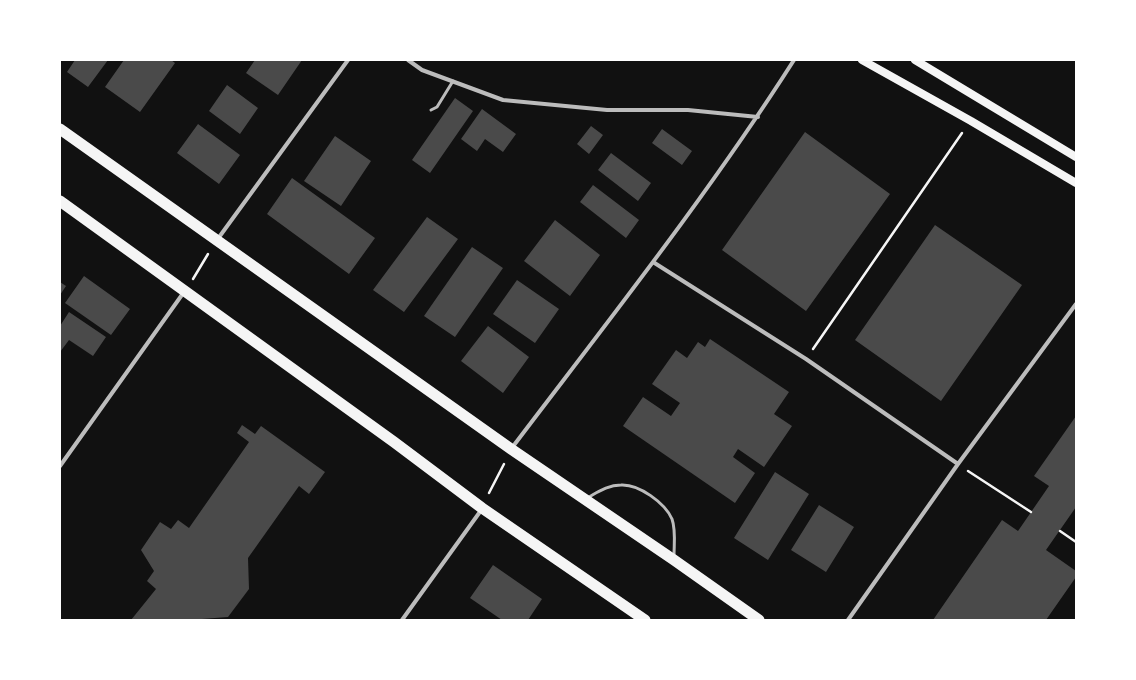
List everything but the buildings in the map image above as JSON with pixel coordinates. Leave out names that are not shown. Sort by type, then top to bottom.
[{"type":"highway","points":[[60,129],[511,449],[759,620]]},
{"type":"highway","points":[[60,201],[394,442],[482,508],[646,620]]},
{"type":"main road","points":[[862,60],[971,121],[1076,183]]},
{"type":"main road","points":[[915,60],[1076,157]]},
{"type":"street","points":[[217,240],[348,60]]},
{"type":"street","points":[[408,60],[422,70],[503,100],[607,110],[688,110],[758,117]]},
{"type":"street","points":[[511,449],[653,262],[758,117],[794,60]]},
{"type":"street","points":[[653,262],[806,359],[958,464]]},
{"type":"street","points":[[60,466],[185,291]]},
{"type":"street","points":[[848,620],[958,464],[1076,304]]},
{"type":"street","points":[[402,620],[482,508]]},
{"type":"lane","points":[[430,110],[437,107],[453,81]]},
{"type":"lane","points":[[585,499],[608,487],[621,484],[632,486],[655,498],[666,507],[672,520],[674,531],[674,560]]},
{"type":"path","points":[[806,359],[971,121]]},
{"type":"path","points":[[185,291],[217,240]]},
{"type":"path","points":[[482,508],[511,449]]},
{"type":"path","points":[[958,464],[1032,512]]},
{"type":"path","points":[[1060,531],[1076,542]]}]
